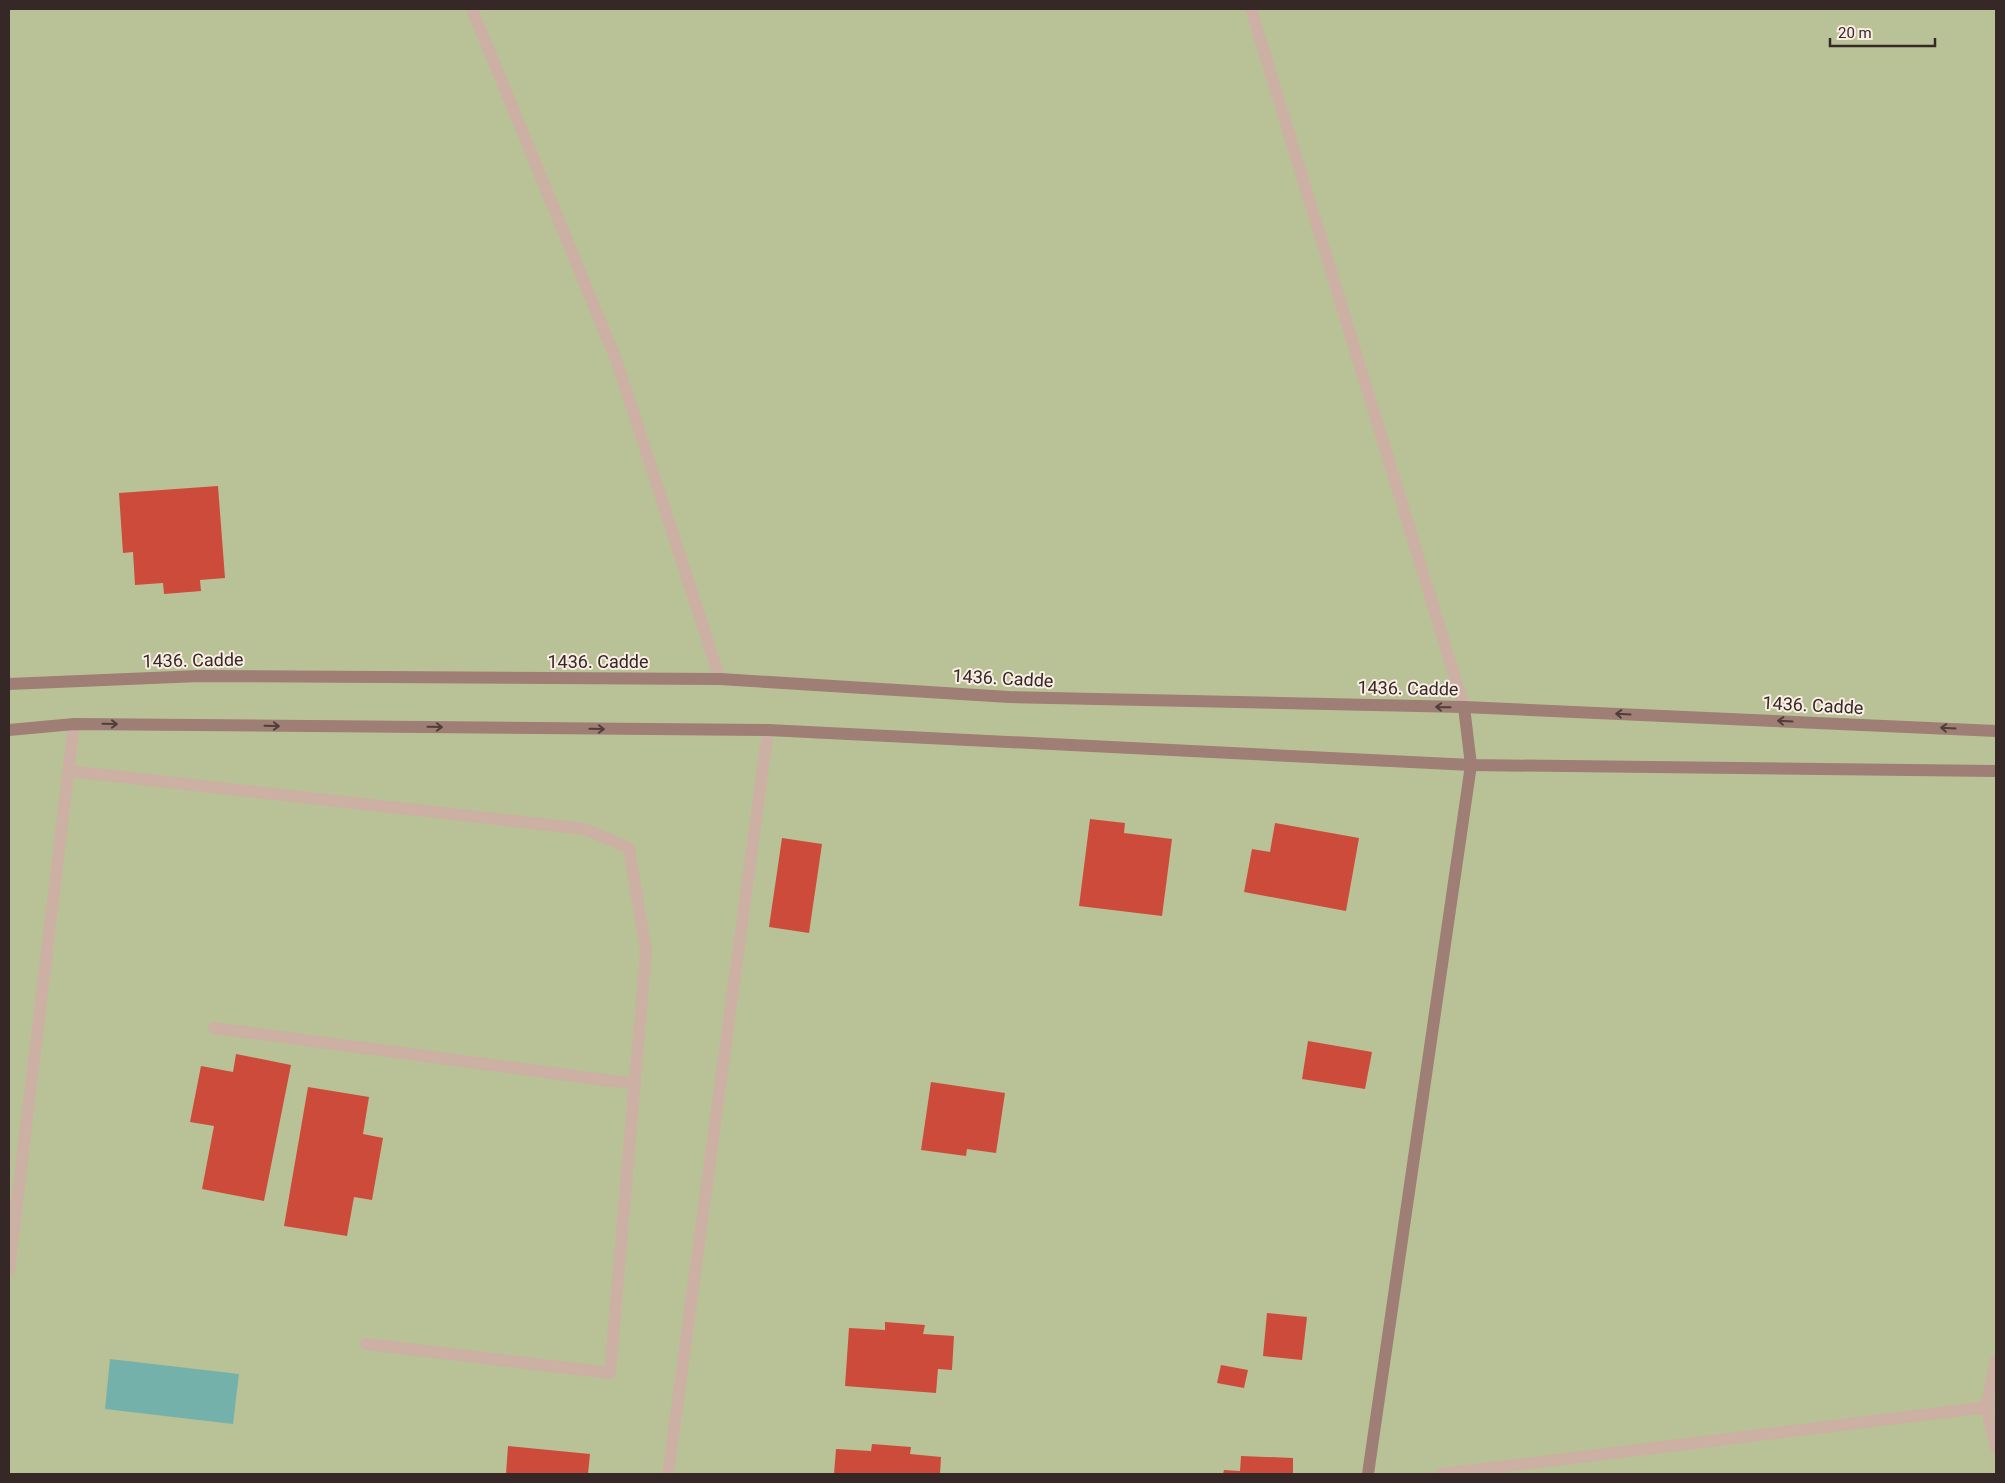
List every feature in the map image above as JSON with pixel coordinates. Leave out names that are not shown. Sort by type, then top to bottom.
[{"type":"street","points":[[472,9],[617,362],[720,679]]},
{"type":"street","points":[[1251,9],[1464,707],[1471,765],[1368,1474]]},
{"type":"street","name":"1436. Cadde","points":[[9,684],[199,676],[720,679],[1009,697],[1464,707],[1996,730]]},
{"type":"street","points":[[9,730],[74,724],[768,730],[1471,765],[1996,771]]},
{"type":"street","points":[[9,1270],[74,724]]},
{"type":"street","points":[[668,1474],[768,730]]},
{"type":"street","points":[[69,771],[586,829],[629,848],[646,952],[610,1373],[366,1344]]},
{"type":"street","points":[[214,1028],[635,1084]]},
{"type":"street","points":[[1996,1361],[1991,1406],[1996,1448]]},
{"type":"street","points":[[1442,1474],[1991,1406]]},
{"type":"green space","points":[[9,9],[1996,9],[1996,1474],[9,1474]]},
{"type":"water","points":[[110,1359],[239,1374],[233,1424],[105,1409]]},
{"type":"building","points":[[218,486],[225,578],[200,580],[201,591],[164,594],[163,583],[135,585],[133,552],[123,553],[119,493]]},
{"type":"building","points":[[1090,819],[1125,823],[1124,833],[1172,839],[1162,916],[1079,906]]},
{"type":"building","points":[[1275,823],[1359,838],[1346,911],[1244,892],[1252,849],[1270,852]]},
{"type":"building","points":[[782,838],[822,844],[809,933],[769,927]]},
{"type":"building","points":[[1308,1041],[1372,1052],[1365,1089],[1302,1079]]},
{"type":"building","points":[[236,1054],[291,1065],[264,1201],[202,1189],[214,1126],[190,1122],[201,1066],[233,1072]]},
{"type":"building","points":[[931,1082],[1005,1093],[996,1153],[967,1149],[966,1156],[921,1150]]},
{"type":"building","points":[[308,1087],[369,1097],[363,1134],[383,1138],[372,1200],[354,1197],[347,1236],[284,1226]]},
{"type":"building","points":[[1267,1313],[1307,1317],[1302,1360],[1263,1356]]},
{"type":"building","points":[[885,1322],[925,1325],[923,1334],[954,1336],[952,1370],[938,1369],[936,1393],[845,1386],[849,1328],[885,1330]]},
{"type":"building","points":[[1221,1365],[1248,1370],[1244,1388],[1217,1383]]},
{"type":"building","points":[[872,1444],[911,1447],[910,1454],[941,1457],[940,1474],[834,1474],[836,1449],[871,1451]]},
{"type":"building","points":[[508,1446],[590,1454],[588,1474],[506,1474]]},
{"type":"building","points":[[1241,1456],[1293,1458],[1293,1474],[1223,1474],[1224,1470],[1240,1471]]}]
